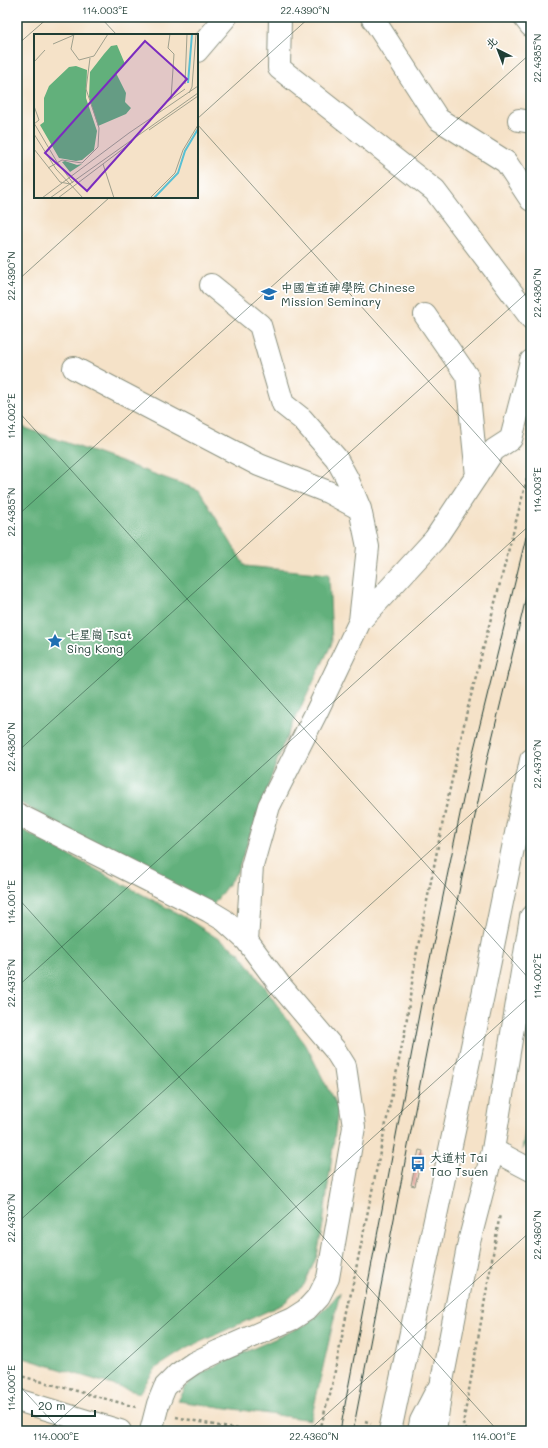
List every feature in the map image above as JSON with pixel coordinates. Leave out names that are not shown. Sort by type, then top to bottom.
[{"type":"main road","points":[[198,50],[226,17]]},
{"type":"main road","points":[[280,17],[279,68],[435,192],[531,318]]},
{"type":"main road","points":[[356,17],[376,23],[438,119],[506,162],[531,200]]},
{"type":"main road","points":[[524,17],[531,26]]},
{"type":"main road","points":[[212,285],[260,325],[283,404],[302,419],[336,458],[347,478],[360,509],[368,547],[360,621]]},
{"type":"main road","points":[[425,315],[467,376],[477,476]]},
{"type":"main road","points":[[247,941],[252,866],[269,806],[360,621],[435,539],[494,450],[511,439],[531,361]]},
{"type":"main road","points":[[74,368],[259,465],[328,492],[360,509]]},
{"type":"main road","points":[[390,1431],[483,995],[531,760]]},
{"type":"main road","points":[[17,814],[224,920],[247,941],[279,984],[335,1050],[345,1066],[354,1127],[333,1257],[328,1278],[319,1296],[306,1310],[292,1319],[194,1363],[178,1374],[165,1387],[158,1404],[151,1431]]},
{"type":"main road","points":[[435,1431],[442,1381],[469,1242],[493,1150],[531,917]]},
{"type":"main road","points":[[493,1150],[531,1169]]},
{"type":"main road","points":[[419,1431],[421,1421],[442,1381]]},
{"type":"main road","points":[[17,1400],[120,1431]]},
{"type":"path","points":[[320,1431],[330,1395],[404,1031],[416,956],[445,808],[467,711],[531,463]]},
{"type":"path","points":[[467,1431],[463,1424],[501,1213]]},
{"type":"path","points":[[324,1413],[329,1414]]},
{"type":"path","points":[[309,1431],[313,1425]]},
{"type":"green space","points":[[17,425],[199,490],[245,566],[329,574],[332,643],[283,745],[237,872],[210,909],[17,801]]},
{"type":"green space","points":[[17,827],[186,918],[240,953],[307,1047],[338,1109],[323,1224],[317,1256],[304,1285],[283,1304],[187,1348],[156,1368],[139,1393],[17,1356]]},
{"type":"green space","points":[[531,1099],[531,1137],[522,1150]]},
{"type":"green space","points":[[340,1292],[311,1420],[178,1401],[187,1385],[201,1374],[221,1363],[305,1325],[326,1308]]},
{"type":"building","points":[[419,1150],[423,1151],[415,1186],[411,1185]]},
{"type":"tram line","points":[[340,1431],[424,988],[471,761],[531,517]]},
{"type":"tram line","points":[[353,1431],[438,991],[486,764],[531,577]]},
{"type":"place","name":"中國宣道神學院 Chinese Mission Seminary","points":[[269,294]]},
{"type":"place","name":"七星崗 Tsat Sing Kong","points":[[55,641]]},
{"type":"place","name":"大道村 Tai Tao Tsuen","points":[[418,1164]]}]
